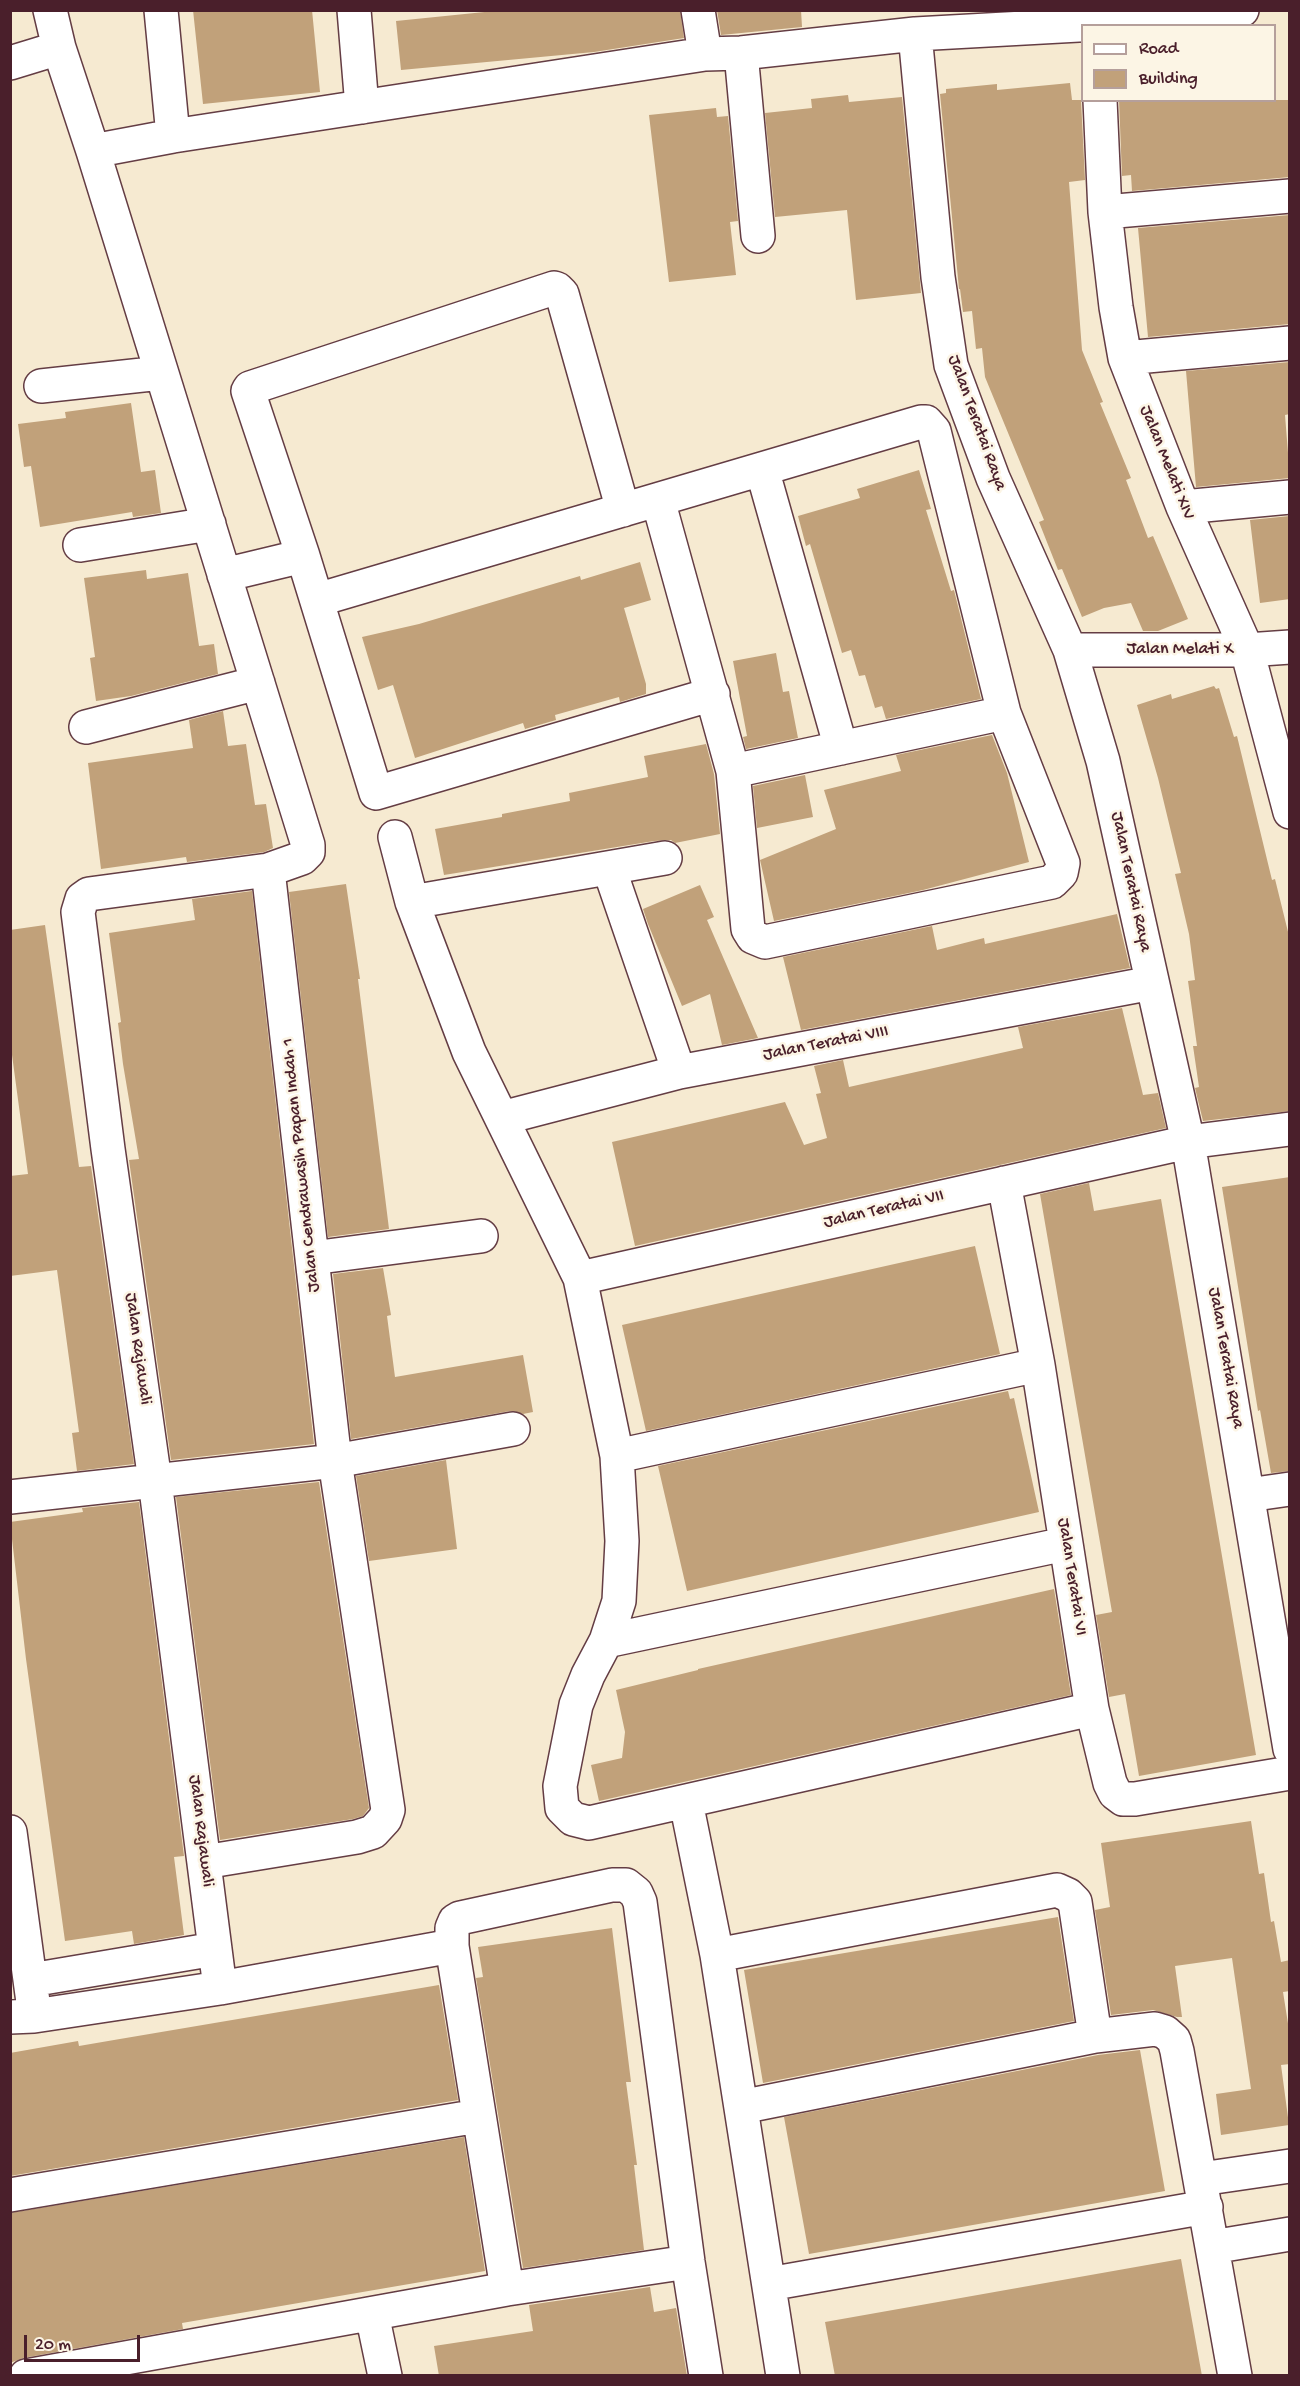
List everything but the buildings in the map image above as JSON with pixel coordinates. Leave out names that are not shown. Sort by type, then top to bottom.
[{"type":"street","points":[[50,10],[59,48],[308,845],[308,852],[302,858],[268,870]]},
{"type":"street","points":[[160,10],[173,135]]},
{"type":"street","points":[[354,10],[362,107]]},
{"type":"street","points":[[698,10],[705,54]]},
{"type":"street","points":[[1107,24],[1242,10]]},
{"type":"street","points":[[93,151],[173,135],[705,54],[915,34],[1030,19],[1086,24]]},
{"type":"street","name":"Jalan Teratai Raya","points":[[915,34],[938,277],[951,365],[993,478],[1070,650],[1103,761],[1188,1142],[1290,1749]]},
{"type":"street","points":[[10,63],[59,48]]},
{"type":"street","points":[[741,52],[758,236]]},
{"type":"street","name":"Jalan Melati XIV","points":[[1100,102],[1104,212],[1125,358],[1183,507],[1247,650],[1290,812]]},
{"type":"street","points":[[1104,212],[1290,196]]},
{"type":"street","points":[[623,510],[562,294],[554,288],[250,388],[248,395],[303,556],[376,793],[713,694]]},
{"type":"street","points":[[1125,358],[1290,343]]},
{"type":"street","points":[[41,386],[161,373]]},
{"type":"street","points":[[317,600],[921,422],[926,422],[932,426],[1004,713],[1063,863],[1061,873],[1052,882],[765,942],[753,937],[748,929],[733,771],[658,500]]},
{"type":"street","points":[[762,469],[841,748]]},
{"type":"street","points":[[1183,507],[1290,497]]},
{"type":"street","points":[[80,545],[209,524]]},
{"type":"street","points":[[224,575],[303,556]]},
{"type":"street","name":"Jalan Melati X","points":[[1070,650],[1247,650],[1290,646]]},
{"type":"street","points":[[86,727],[258,683]]},
{"type":"street","points":[[733,771],[1004,713]]},
{"type":"street","points":[[395,837],[412,902],[469,1052],[580,1278],[617,1456],[622,1541],[619,1601],[606,1641],[588,1675],[576,1705],[560,1786],[562,1808],[573,1819],[589,1824],[1092,1709]]},
{"type":"street","points":[[412,902],[665,858]]},
{"type":"street","points":[[609,868],[679,1072]]},
{"type":"street","name":"Jalan Cendrawasih Papan Indah 1","points":[[204,1862],[357,1837],[373,1832],[385,1820],[388,1810],[335,1461],[268,870]]},
{"type":"street","name":"Jalan Rajawali","points":[[220,1988],[155,1481],[108,1149],[78,912],[82,899],[89,894],[268,870]]},
{"type":"street","name":"Jalan Teratai VIII","points":[[502,1118],[679,1072],[1152,983]]},
{"type":"street","name":"Jalan Teratai VII","points":[[580,1278],[1188,1142],[1290,1129]]},
{"type":"street","name":"Jalan Teratai VI","points":[[1004,1183],[1038,1365],[1092,1709],[1110,1783],[1115,1793],[1123,1799],[1290,1773]]},
{"type":"street","points":[[312,1258],[481,1236]]},
{"type":"street","points":[[617,1456],[1038,1365]]},
{"type":"street","points":[[10,1497],[335,1461],[513,1429]]},
{"type":"street","points":[[1248,1495],[1290,1489]]},
{"type":"street","points":[[606,1641],[1065,1544]]},
{"type":"street","points":[[686,1802],[717,1955],[783,2376]]},
{"type":"street","points":[[10,1832],[31,1980],[22,2016],[220,1988],[452,1946]]},
{"type":"street","points":[[507,2289],[452,1946],[452,1928],[460,1918],[612,1885],[627,1885],[636,1893],[642,1914],[688,2262],[706,2376]]},
{"type":"street","points":[[717,1955],[1057,1890],[1068,1894],[1075,1902],[1095,2036]]},
{"type":"street","points":[[31,1980],[215,1949]]},
{"type":"street","points":[[741,2107],[1095,2036],[1155,2029],[1166,2032],[1174,2040],[1235,2376]]},
{"type":"street","points":[[10,2195],[478,2116]]},
{"type":"street","points":[[769,2284],[1203,2194],[1290,2166]]},
{"type":"street","points":[[1212,2247],[1290,2234]]},
{"type":"street","points":[[26,2376],[507,2289],[688,2262]]},
{"type":"street","points":[[372,2314],[385,2376]]}]
